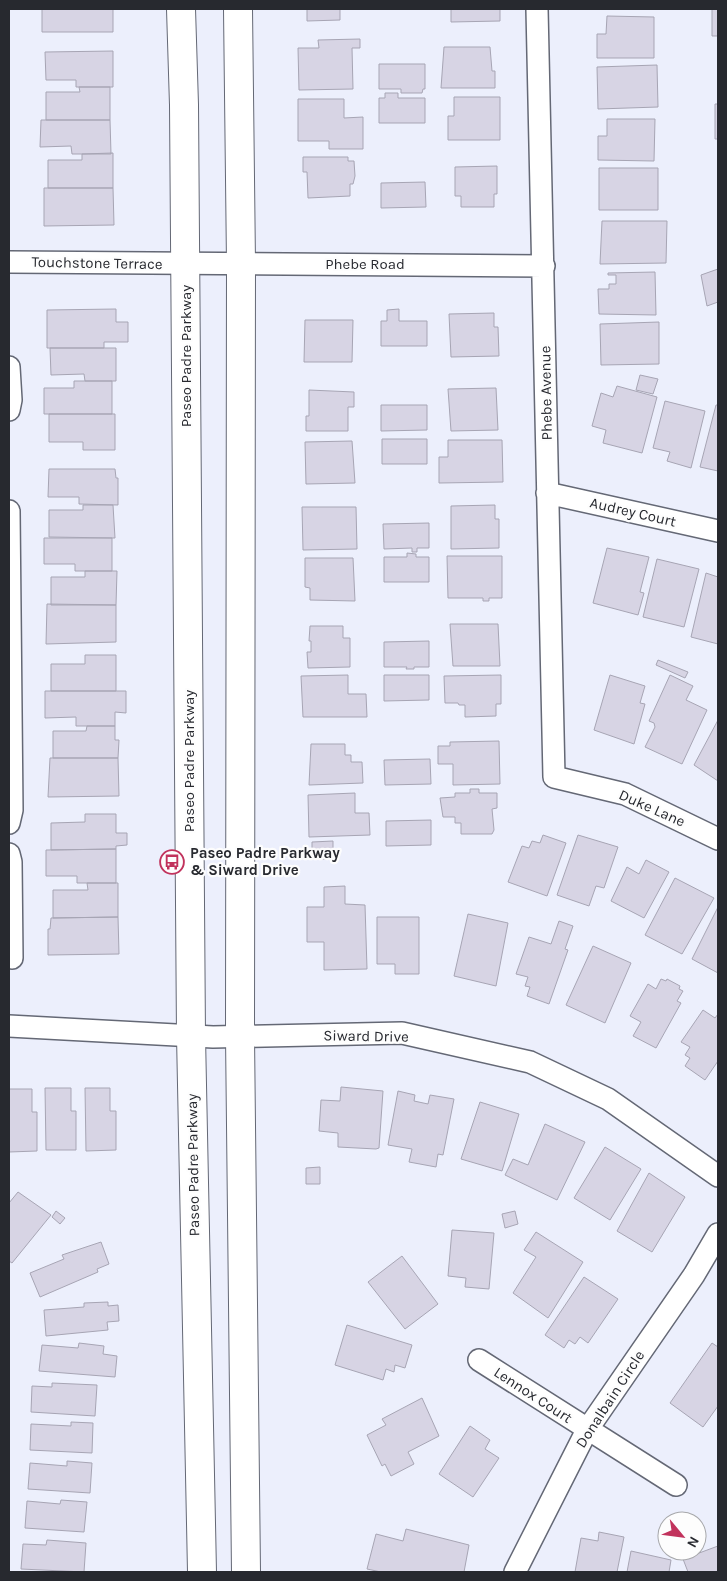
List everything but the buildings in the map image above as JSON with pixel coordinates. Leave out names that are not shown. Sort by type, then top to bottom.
[{"type":"main road","name":"Paseo Padre Parkway","points":[[181,9],[186,264],[191,1036],[202,1572]]},
{"type":"main road","points":[[238,9],[241,263],[240,1036],[246,1407],[246,1572]]},
{"type":"street","name":"Phebe Avenue","points":[[538,9],[554,777]]},
{"type":"street","name":"Touchstone Terrace","points":[[9,262],[186,264]]},
{"type":"street","name":"Phebe Road","points":[[186,264],[544,266]]},
{"type":"street","points":[[9,366],[11,400],[9,410]]},
{"type":"street","name":"Audrey Court","points":[[547,493],[718,531]]},
{"type":"street","points":[[9,511],[12,810],[9,823]]},
{"type":"street","name":"Duke Lane","points":[[554,777],[625,794],[718,839]]},
{"type":"street","points":[[9,854],[12,862],[12,958]]},
{"type":"street","name":"Siward Drive","points":[[9,1026],[191,1036],[402,1033],[530,1062],[608,1099],[718,1176]]},
{"type":"street","name":"Donalbain Circle","points":[[515,1572],[587,1430],[694,1274],[718,1234]]},
{"type":"street","name":"Lennox Court","points":[[479,1360],[676,1485]]},
{"type":"place","name":"Paseo Padre Parkway & Siward Drive","points":[[172,862]]}]
